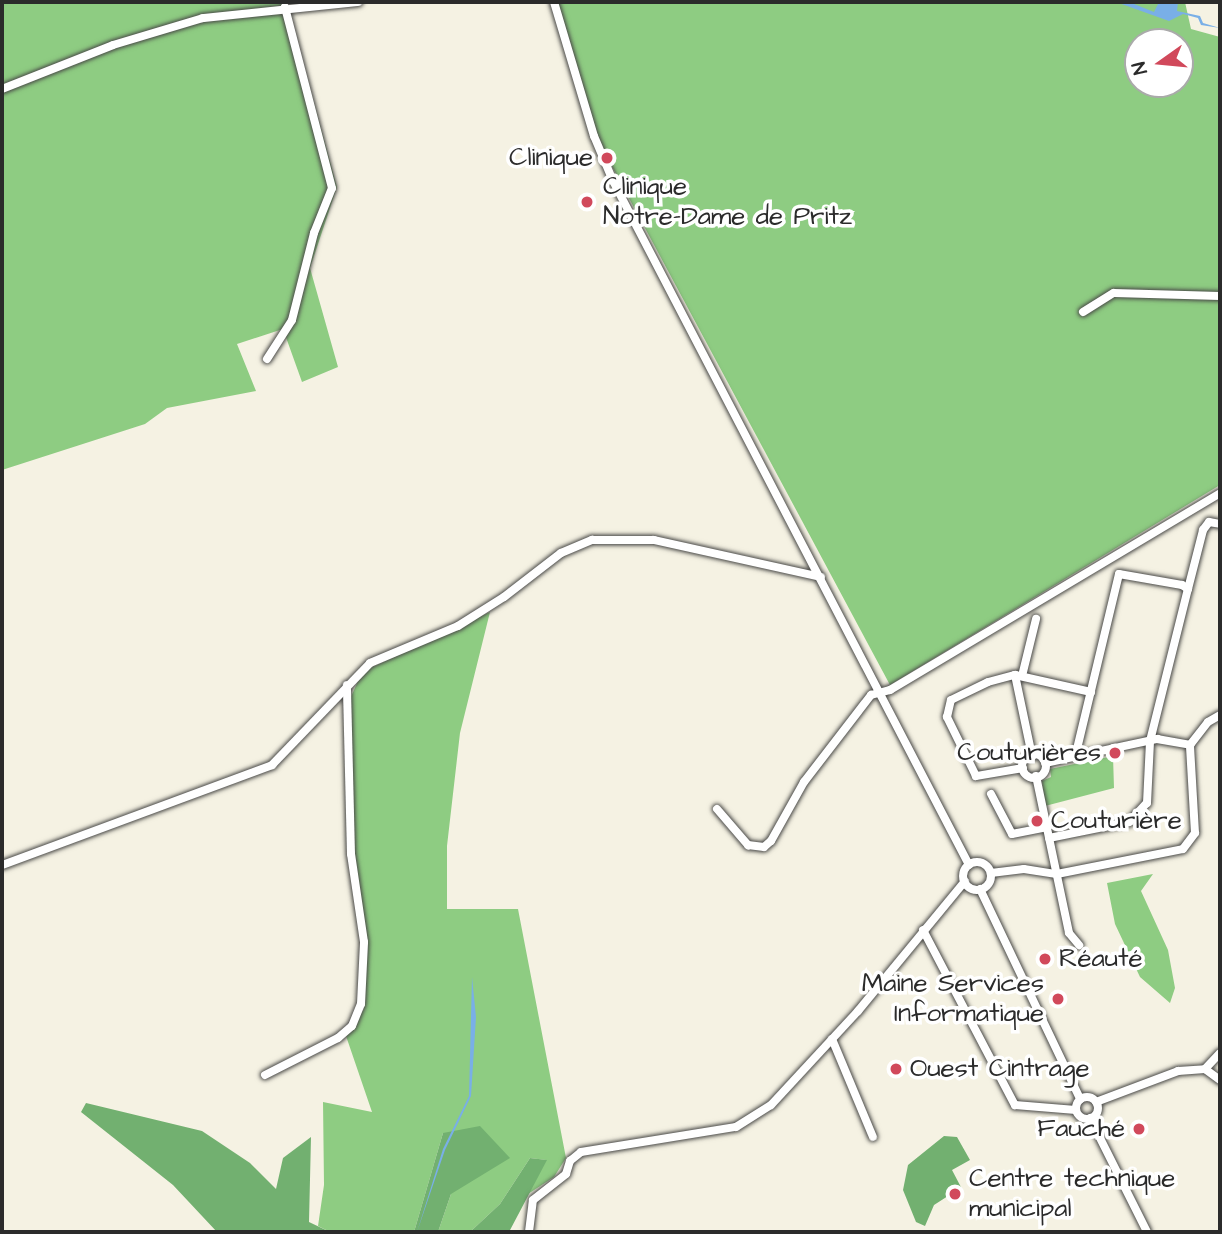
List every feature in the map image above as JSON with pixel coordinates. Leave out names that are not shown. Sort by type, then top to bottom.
[{"type":"street","points":[[2,89],[113,45],[203,18],[285,7],[358,2]]},
{"type":"street","points":[[529,1232],[533,1200],[566,1174],[570,1161],[580,1152],[736,1127],[771,1105],[832,1039],[965,881],[969,865],[612,181],[594,136],[554,2]]},
{"type":"street","points":[[267,359],[292,320],[314,233],[332,188],[285,7]]},
{"type":"street","points":[[1083,312],[1114,293],[1220,296]]},
{"type":"street","points":[[716,809],[748,845],[755,848],[771,841],[804,782],[871,695],[890,690],[1220,493]]},
{"type":"street","points":[[1049,838],[1129,822],[1139,814],[1150,795],[1150,741],[1203,530],[1209,522],[1220,524]]},
{"type":"street","points":[[2,865],[272,765],[370,663],[458,626],[504,597],[561,552],[592,540],[654,540],[720,552],[809,578],[821,577]]},
{"type":"street","points":[[1075,757],[1119,574],[1188,589]]},
{"type":"street","points":[[1032,756],[1019,676],[1035,619]]},
{"type":"street","points":[[1023,768],[976,776],[946,709],[951,700],[988,682],[1019,676],[1091,692]]},
{"type":"street","points":[[265,1075],[338,1038],[352,1026],[360,1004],[364,942],[351,854],[347,685]]},
{"type":"street","points":[[991,873],[1024,869],[1057,874],[1173,851],[1190,842],[1195,834],[1190,745],[1208,722],[1220,715]]},
{"type":"street","points":[[1045,763],[1150,741],[1190,745]]},
{"type":"street","points":[[1043,754],[1045,763],[1047,774],[1025,778],[1021,758],[1043,754]]},
{"type":"street","points":[[1036,776],[1069,933],[1079,945]]},
{"type":"street","points":[[991,794],[1012,834],[1047,827]]},
{"type":"street","points":[[969,865],[982,863],[991,873]]},
{"type":"street","points":[[980,889],[987,885],[991,873]]},
{"type":"street","points":[[965,881],[980,889],[1080,1099],[1076,1110]]},
{"type":"street","points":[[923,930],[1015,1105],[1076,1110],[1090,1118],[1147,1232]]},
{"type":"street","points":[[832,1039],[873,1138]]},
{"type":"street","points":[[1096,1102],[1171,1073],[1205,1069],[1220,1053]]},
{"type":"street","points":[[1205,1069],[1220,1080]]},
{"type":"street","points":[[1080,1099],[1089,1097],[1096,1102],[1097,1112],[1090,1118]]},
{"type":"green space","points":[[2,2],[296,2],[287,4],[337,187],[310,268],[338,367],[302,382],[283,329],[237,344],[256,391],[167,408],[145,424],[2,470]]},
{"type":"green space","points":[[556,2],[1185,2],[1191,28],[1124,28],[1124,98],[1194,98],[1194,30],[1220,37],[1220,485],[890,685],[601,146]]},
{"type":"green space","points":[[490,612],[460,733],[447,846],[447,909],[518,909],[566,1158],[554,1177],[528,1194],[546,1160],[530,1158],[500,1204],[470,1232],[438,1232],[451,1194],[443,1133],[414,1232],[330,1232],[318,1226],[324,1185],[323,1102],[372,1112],[346,1036],[364,1009],[366,944],[352,837],[350,699],[362,672]]},
{"type":"green space","points":[[1113,756],[1114,788],[1045,806],[1042,781],[1051,777],[1050,769]]},
{"type":"green space","points":[[1153,874],[1141,891],[1168,950],[1175,988],[1170,1003],[1140,977],[1115,924],[1107,883]]},
{"type":"green space","points":[[86,1103],[202,1131],[250,1163],[276,1189],[283,1158],[311,1137],[309,1222],[330,1232],[217,1232],[173,1185],[81,1112]]},
{"type":"green space","points":[[480,1126],[510,1158],[451,1194],[438,1232],[414,1232],[443,1133]]},
{"type":"green space","points":[[944,1136],[957,1137],[970,1160],[952,1170],[963,1191],[961,1200],[948,1196],[934,1205],[925,1226],[916,1222],[903,1190],[908,1165]]},
{"type":"green space","points":[[530,1158],[547,1160],[509,1232],[470,1232],[500,1204]]},
{"type":"water","points":[[1116,2],[1129,2],[1154,12],[1159,2],[1178,2],[1177,11],[1200,16],[1203,23],[1220,28],[1201,25],[1198,18],[1183,14],[1169,21]]},
{"type":"water","points":[[472,977],[476,1017],[471,1096],[445,1150],[417,1232],[443,1149],[469,1096]]},
{"type":"place","name":"Clinique","points":[[607,158]]},
{"type":"place","name":"Clinique Notre-Dame de Pritz","points":[[587,202]]},
{"type":"place","name":"Couturières","points":[[1115,753]]},
{"type":"place","name":"Couturière","points":[[1037,821]]},
{"type":"place","name":"Réauté","points":[[1045,959]]},
{"type":"place","name":"Maine Services Informatique","points":[[1058,999]]},
{"type":"place","name":"Ouest Cintrage","points":[[896,1069]]},
{"type":"place","name":"Fauché","points":[[1139,1129]]},
{"type":"place","name":"Centre technique municipal","points":[[955,1194]]}]
